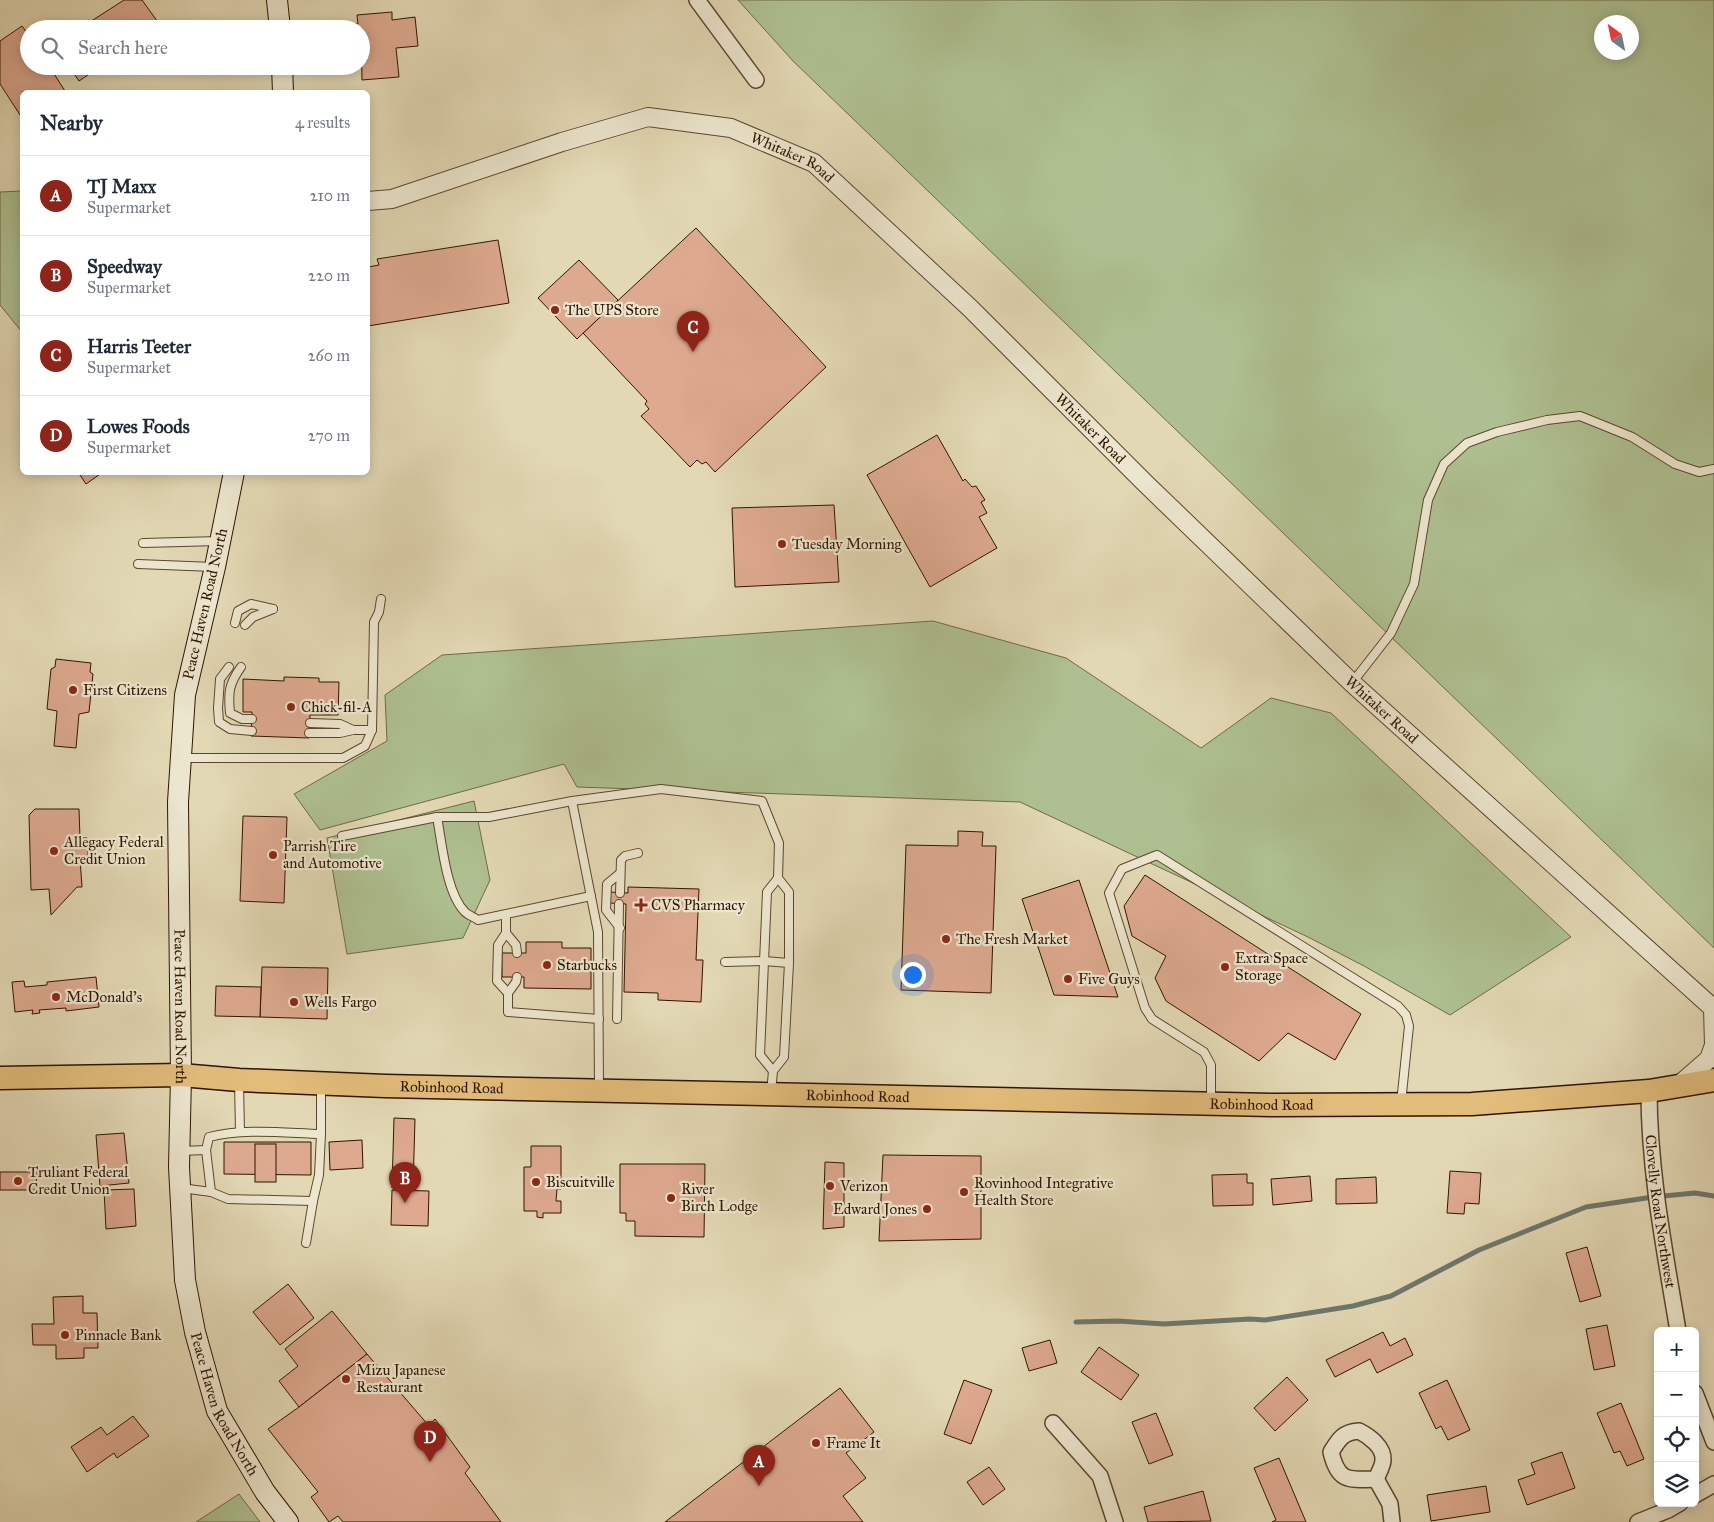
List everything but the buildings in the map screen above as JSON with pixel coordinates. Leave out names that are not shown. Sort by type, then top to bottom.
[{"type":"main road","points":[[277,0],[279,20]]},
{"type":"main road","points":[[282,75],[283,90]]},
{"type":"main road","name":"Peace Haven Road North","points":[[233,475],[185,695],[178,802],[181,1075],[180,1188],[185,1280],[195,1332],[217,1411],[265,1492],[288,1522]]},
{"type":"main road","name":"Robinhood Road","points":[[0,1078],[181,1075],[239,1080],[385,1086],[1211,1104],[1401,1105],[1472,1104],[1649,1091],[1714,1080]]},
{"type":"street","points":[[697,0],[756,80]]},
{"type":"street","name":"Whitaker Road","points":[[370,201],[392,199],[562,142],[648,117],[731,128],[814,163],[970,308],[1145,483],[1352,682],[1714,1009],[1714,1045],[1709,1060],[1678,1086]]},
{"type":"street","name":"Clovelly Road Northwest","points":[[1649,1091],[1649,1130],[1677,1327]]},
{"type":"street","points":[[1699,1403],[1714,1442]]},
{"type":"street","points":[[1053,1423],[1100,1476],[1116,1522]]},
{"type":"street","points":[[1376,1479],[1390,1504],[1392,1522]]},
{"type":"street","points":[[1699,1493],[1714,1484]]},
{"type":"street","points":[[1638,1522],[1673,1507]]},
{"type":"lane","points":[[1352,682],[1391,633],[1414,584],[1428,500],[1444,464],[1467,443],[1497,432],[1547,420],[1580,416],[1632,437],[1676,464],[1699,472],[1714,469]]},
{"type":"lane","points":[[143,543],[220,541]]},
{"type":"lane","points":[[138,564],[214,568]]},
{"type":"lane","points":[[181,758],[343,758],[365,746],[372,730],[374,622],[379,612],[381,599]]},
{"type":"lane","points":[[235,623],[238,611],[250,604],[273,609],[253,617],[245,624]]},
{"type":"lane","points":[[229,666],[220,679],[219,722],[230,729],[252,731]]},
{"type":"lane","points":[[241,667],[231,682],[228,696],[230,713],[242,719],[252,719]]},
{"type":"lane","points":[[310,722],[340,724],[353,730]]},
{"type":"lane","points":[[309,732],[340,733],[353,730],[372,730]]},
{"type":"lane","points":[[342,836],[437,817],[489,817],[572,801],[661,790],[762,801],[779,843],[778,878],[767,892],[760,1055],[773,1071]]},
{"type":"lane","points":[[572,801],[598,932],[598,1091]]},
{"type":"lane","points":[[437,817],[447,876],[465,912],[478,920],[591,896]]},
{"type":"lane","points":[[620,893],[619,867],[622,858],[638,853]]},
{"type":"lane","points":[[1211,1104],[1211,1065],[1204,1052],[1152,1019],[1145,1008],[1110,894],[1122,869],[1157,855],[1398,1006],[1406,1015],[1409,1026],[1401,1105]]},
{"type":"lane","points":[[619,874],[607,884],[606,910],[620,928]]},
{"type":"lane","points":[[771,1094],[773,1071],[784,1057],[789,963],[789,892],[778,878]]},
{"type":"lane","points":[[617,1019],[619,904]]},
{"type":"lane","points":[[506,915],[506,933],[498,945],[497,980],[508,992]]},
{"type":"lane","points":[[506,933],[516,945],[517,953]]},
{"type":"lane","points":[[725,962],[764,961],[789,963]]},
{"type":"lane","points":[[517,977],[516,982],[508,992],[508,1012],[598,1018]]},
{"type":"lane","points":[[239,1080],[240,1132]]},
{"type":"lane","points":[[306,1243],[313,1201],[320,1175],[322,1134],[321,1082]]},
{"type":"lane","points":[[211,1192],[206,1150],[209,1137],[240,1132],[322,1134]]},
{"type":"lane","points":[[179,1151],[206,1150]]},
{"type":"lane","points":[[180,1188],[211,1192],[228,1199],[313,1201]]},
{"type":"green space","points":[[738,0],[1714,0],[1714,948],[793,61]]},
{"type":"green space","points":[[20,191],[20,330],[0,305],[0,192]]},
{"type":"green space","points":[[933,621],[1066,658],[1201,748],[1271,698],[1331,713],[1571,937],[1450,1015],[1364,966],[1308,937],[1020,802],[577,787],[564,764],[320,830],[294,794],[387,741],[385,695],[442,655]]},
{"type":"green space","points":[[474,801],[490,880],[463,938],[347,954],[327,838]]},
{"type":"green space","points":[[239,1494],[260,1522],[196,1522]]},
{"type":"waterway","points":[[1076,1322],[1118,1321],[1164,1324],[1250,1319],[1265,1320],[1353,1306],[1391,1296],[1479,1250],[1586,1207],[1695,1193],[1714,1196]]},
{"type":"place","name":"The UPS Store","points":[[555,310]]},
{"type":"place","name":"Harris Teeter","points":[[693,352]]},
{"type":"place","name":"Tuesday Morning","points":[[782,544]]},
{"type":"place","name":"First Citizens","points":[[73,690]]},
{"type":"place","name":"Chick-fil-A","points":[[291,707]]},
{"type":"place","name":"Allegacy Federal Credit Union","points":[[54,851]]},
{"type":"place","name":"Parrish Tire and Automotive","points":[[273,855]]},
{"type":"place","name":"CVS Pharmacy","points":[[641,905]]},
{"type":"place","name":"The Fresh Market","points":[[946,939]]},
{"type":"place","name":"Starbucks","points":[[547,965]]},
{"type":"place","name":"Extra Space Storage","points":[[1225,967]]},
{"type":"place","name":"Five Guys","points":[[1068,979]]},
{"type":"place","name":"McDonald's","points":[[56,997]]},
{"type":"place","name":"Wells Fargo","points":[[294,1002]]},
{"type":"place","name":"Truliant Federal Credit Union","points":[[18,1181]]},
{"type":"place","name":"Biscuitville","points":[[536,1182]]},
{"type":"place","name":"Verizon","points":[[830,1186]]},
{"type":"place","name":"Rovinhood Integrative Health Store","points":[[964,1192]]},
{"type":"place","name":"River Birch Lodge","points":[[671,1198]]},
{"type":"place","name":"Speedway","points":[[405,1203]]},
{"type":"place","name":"Edward Jones","points":[[927,1209]]},
{"type":"place","name":"Pinnacle Bank","points":[[65,1335]]},
{"type":"place","name":"Mizu Japanese Restaurant","points":[[346,1379]]},
{"type":"place","name":"Frame It","points":[[816,1443]]},
{"type":"place","name":"Lowes Foods","points":[[430,1462]]},
{"type":"place","name":"TJ Maxx","points":[[759,1486]]}]
